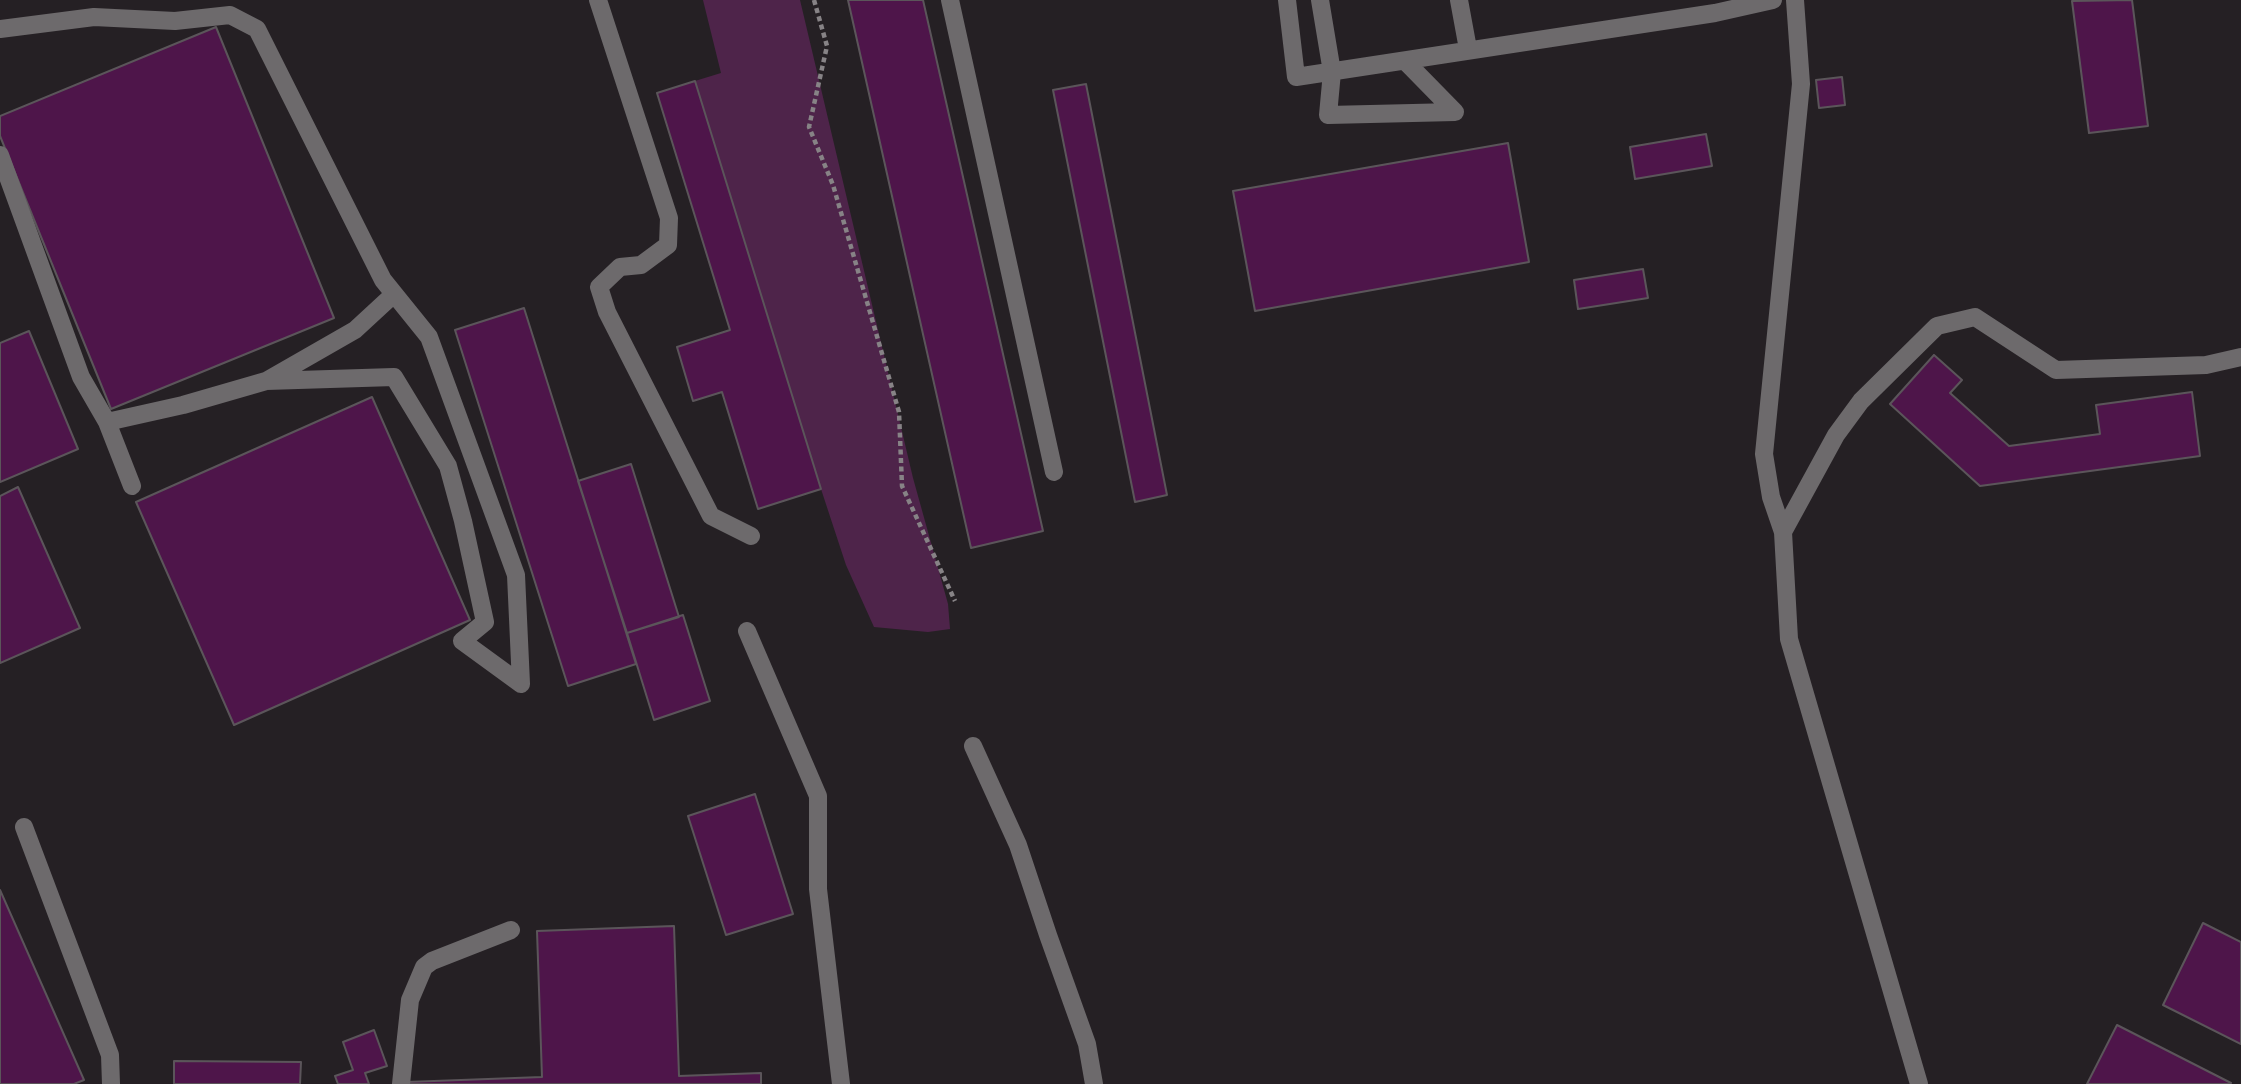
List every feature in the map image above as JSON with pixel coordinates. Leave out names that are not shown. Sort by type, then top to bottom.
[{"type":"lane","points":[[598,0],[669,218],[668,245],[641,265],[620,267],[599,287],[607,312],[711,516],[751,536]]},
{"type":"lane","points":[[950,0],[1054,472]]},
{"type":"lane","points":[[1287,0],[1296,77],[1715,13],[1773,0]]},
{"type":"lane","points":[[1320,0],[1332,72],[1328,115],[1455,112],[1405,61]]},
{"type":"lane","points":[[1460,0],[1468,49]]},
{"type":"lane","points":[[1795,0],[1801,84],[1764,454],[1771,497],[1783,532],[1789,639],[1919,1084]]},
{"type":"lane","points":[[0,29],[94,17],[175,21],[230,15],[257,29],[383,280],[429,337],[516,575],[521,684],[463,640],[485,622],[463,521],[448,466],[394,377],[266,381]]},
{"type":"lane","points":[[0,155],[80,377],[107,422],[132,486]]},
{"type":"lane","points":[[107,422],[183,405],[266,381],[355,330],[394,294]]},
{"type":"lane","points":[[1783,532],[1848,418],[1861,401],[1937,326],[1975,317],[2056,370],[2206,365],[2241,357]]},
{"type":"lane","points":[[747,631],[818,796],[818,889],[841,1084]]},
{"type":"lane","points":[[973,746],[1018,845],[1087,1044],[1094,1084]]},
{"type":"lane","points":[[24,827],[110,1055],[111,1084]]},
{"type":"lane","points":[[401,1084],[410,1000],[424,967],[432,961],[511,930]]},
{"type":"path","points":[[814,0],[827,46],[809,127],[833,185],[899,412],[902,486],[955,601]]},
{"type":"shaded area","points":[[703,0],[800,0],[913,478],[948,604],[950,629],[928,632],[874,627],[846,565],[695,81],[721,73]]},
{"type":"building","points":[[848,0],[923,0],[1043,531],[971,548]]},
{"type":"building","points":[[2132,0],[2148,126],[2089,133],[2072,1]]},
{"type":"building","points":[[216,27],[334,318],[111,409],[0,136],[0,116]]},
{"type":"building","points":[[1842,77],[1845,105],[1819,108],[1816,80]]},
{"type":"building","points":[[695,81],[821,489],[758,509],[722,392],[693,401],[677,347],[730,330],[657,93]]},
{"type":"building","points":[[1086,84],[1167,495],[1135,502],[1053,90]]},
{"type":"building","points":[[1706,134],[1712,166],[1635,179],[1630,147]]},
{"type":"building","points":[[1508,143],[1529,262],[1255,311],[1233,191]]},
{"type":"building","points":[[1643,269],[1648,298],[1578,309],[1574,280]]},
{"type":"building","points":[[524,308],[636,664],[568,686],[455,330]]},
{"type":"building","points":[[29,331],[78,449],[0,482],[0,343]]},
{"type":"building","points":[[1934,355],[1962,380],[1950,393],[2009,446],[2100,434],[2096,405],[2192,392],[2200,456],[1980,486],[1890,404]]},
{"type":"building","points":[[372,397],[470,620],[234,725],[136,502]]},
{"type":"building","points":[[631,464],[679,617],[627,633],[578,481]]},
{"type":"building","points":[[18,487],[80,628],[0,663],[0,496]]},
{"type":"building","points":[[683,615],[710,701],[654,720],[627,633]]},
{"type":"building","points":[[755,794],[793,914],[726,935],[688,816]]},
{"type":"building","points":[[0,890],[84,1080],[74,1084],[0,1084]]},
{"type":"building","points":[[2203,923],[2241,942],[2241,1044],[2163,1005]]},
{"type":"building","points":[[674,926],[679,1076],[761,1073],[761,1084],[407,1084],[542,1077],[537,931]]},
{"type":"building","points":[[2117,1025],[2231,1083],[2087,1084]]},
{"type":"building","points":[[374,1030],[387,1066],[365,1073],[369,1084],[338,1084],[335,1076],[353,1070],[343,1042]]},
{"type":"building","points":[[174,1061],[301,1062],[300,1084],[174,1084]]}]
